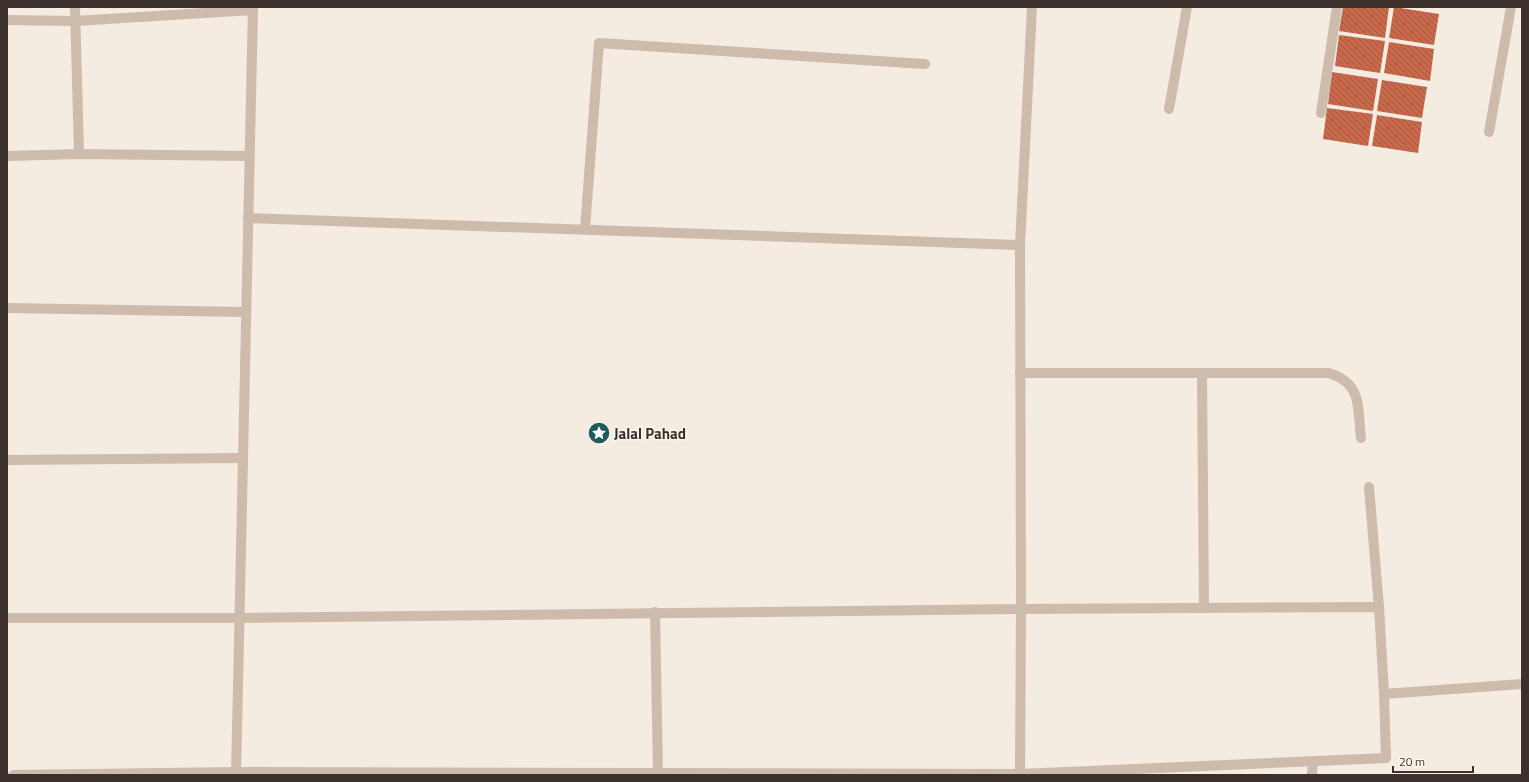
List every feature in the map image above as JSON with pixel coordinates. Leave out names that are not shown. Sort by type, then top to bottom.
[{"type":"street","points":[[75,7],[79,154]]},
{"type":"street","points":[[1020,774],[1020,245],[1032,7]]},
{"type":"street","points":[[1169,109],[1187,7]]},
{"type":"street","points":[[1321,113],[1336,7]]},
{"type":"street","points":[[1488,132],[1511,7]]},
{"type":"street","points":[[7,20],[75,21],[253,9],[236,774]]},
{"type":"street","points":[[585,229],[599,43],[925,64]]},
{"type":"street","points":[[7,156],[79,154],[250,156]]},
{"type":"street","points":[[248,218],[1020,245]]},
{"type":"street","points":[[7,308],[246,312]]},
{"type":"street","points":[[1020,373],[1329,373],[1343,377],[1354,389],[1360,438]]},
{"type":"street","points":[[1202,373],[1204,608]]},
{"type":"street","points":[[7,460],[243,458]]},
{"type":"street","points":[[13,775],[658,773],[1020,774],[1187,771],[1313,761],[1386,758],[1379,607],[1369,487]]},
{"type":"street","points":[[7,618],[240,618],[655,612],[1379,607]]},
{"type":"street","points":[[655,612],[658,773]]},
{"type":"street","points":[[1384,694],[1522,684]]},
{"type":"street","points":[[1312,775],[1313,761]]},
{"type":"building","points":[[1343,7],[1389,7],[1385,38],[1339,31]]},
{"type":"building","points":[[1394,7],[1439,14],[1434,45],[1389,38]]},
{"type":"building","points":[[1339,35],[1385,41],[1380,73],[1335,66]]},
{"type":"building","points":[[1389,42],[1434,49],[1430,81],[1384,73]]},
{"type":"building","points":[[1332,72],[1378,79],[1373,111],[1328,104]]},
{"type":"building","points":[[1382,80],[1427,87],[1422,118],[1377,111]]},
{"type":"building","points":[[1327,108],[1373,114],[1368,146],[1323,139]]},
{"type":"building","points":[[1377,115],[1422,122],[1418,153],[1372,146]]},
{"type":"place","name":"Jalal Pahad","points":[[599,433]]}]
